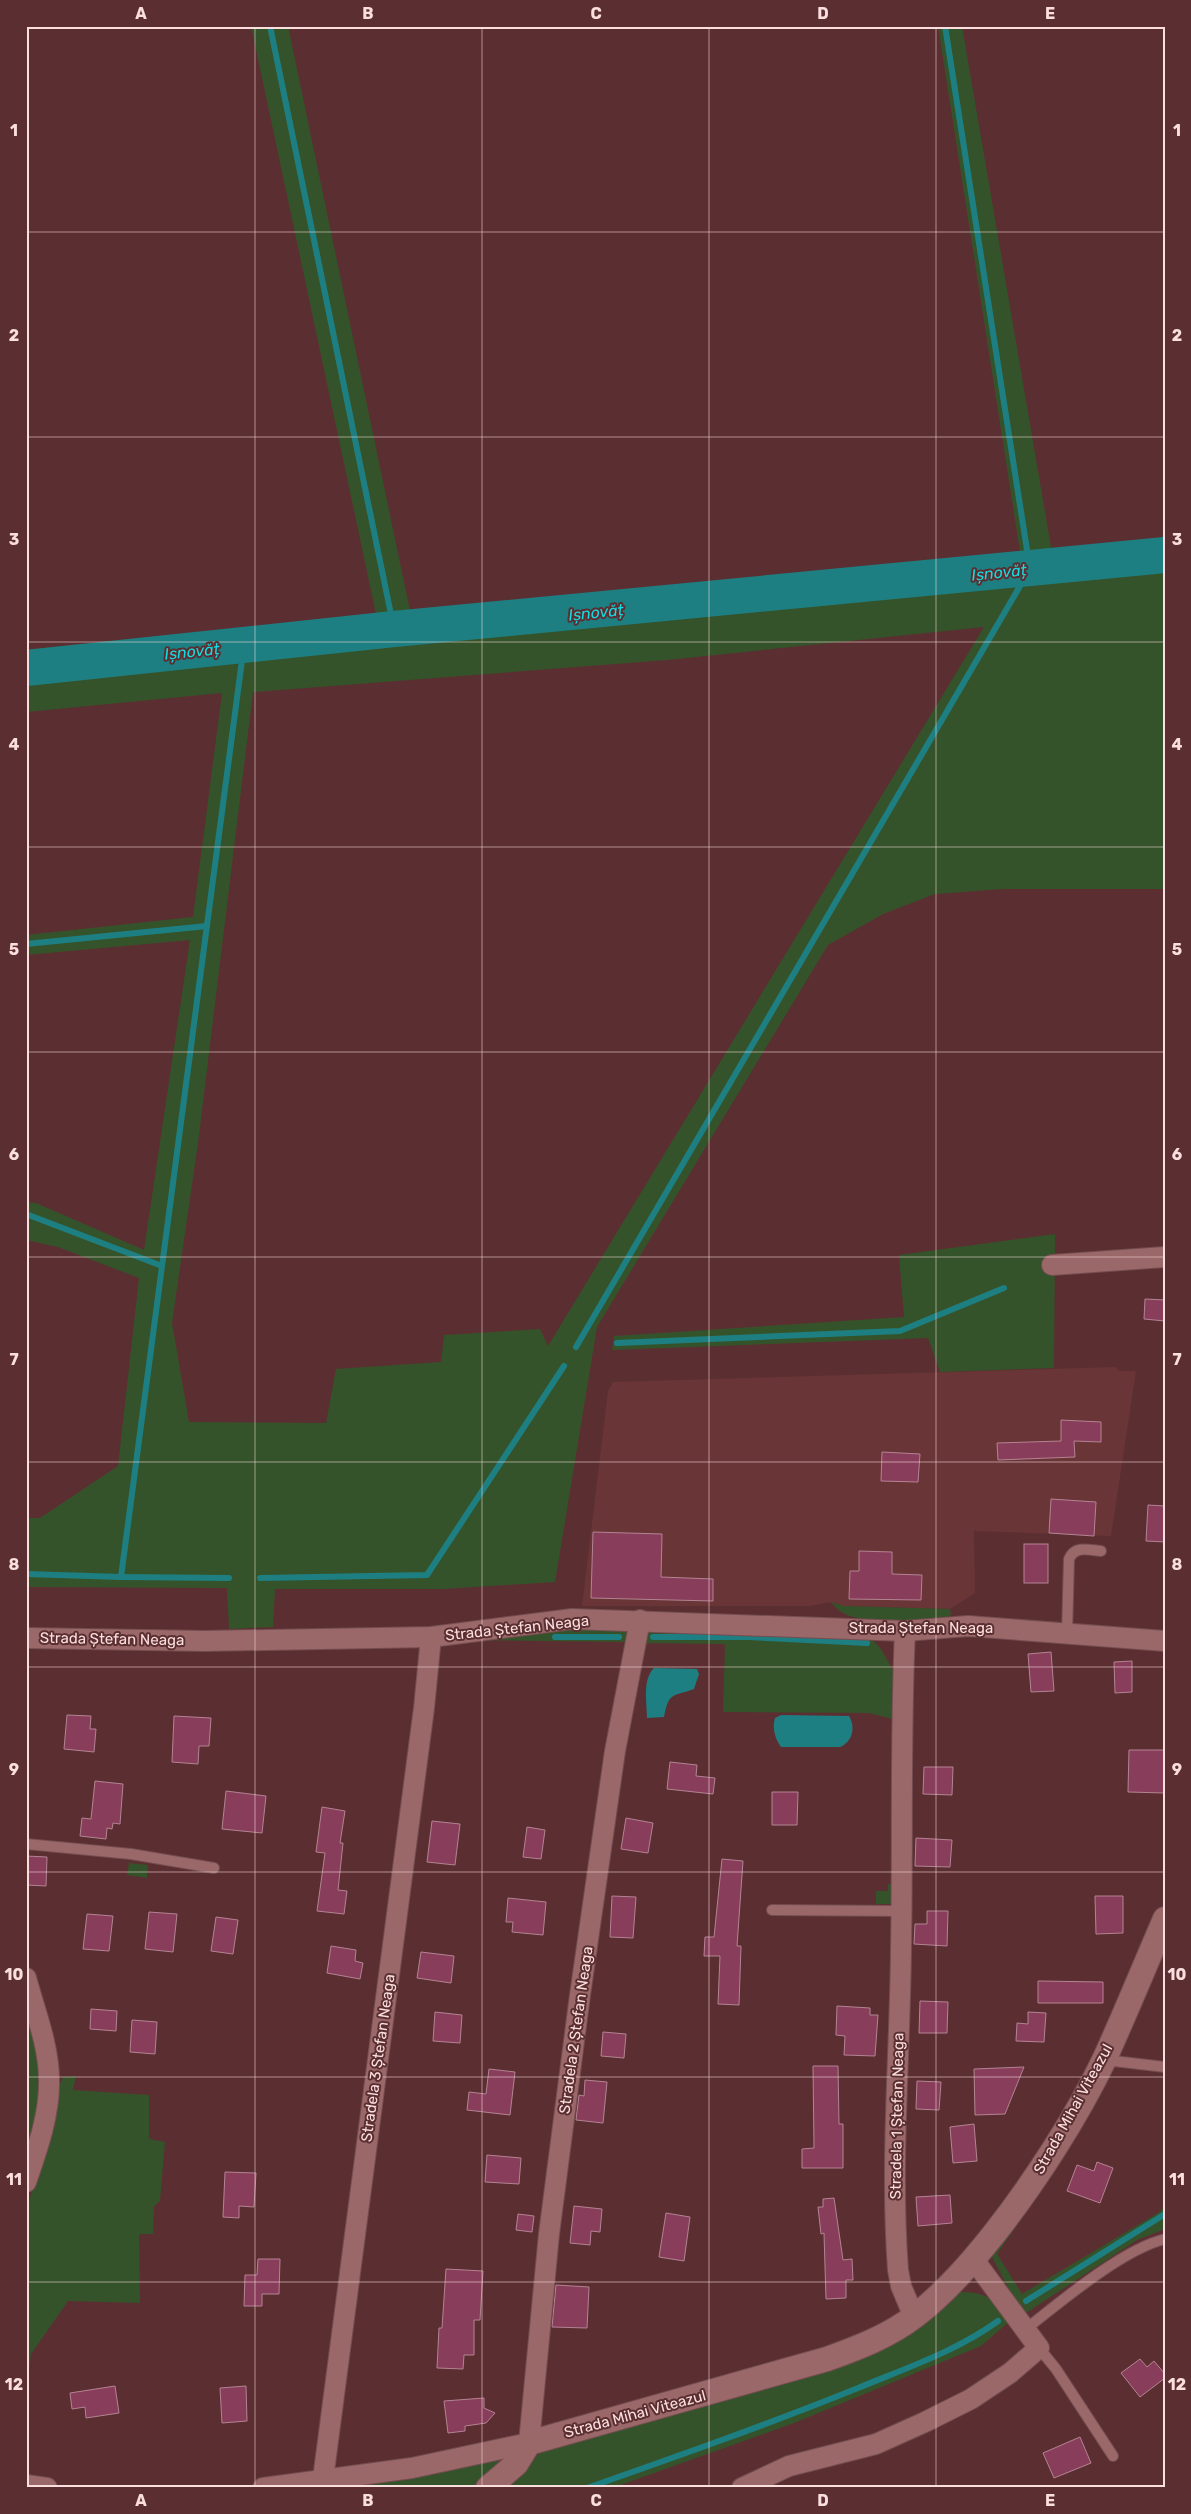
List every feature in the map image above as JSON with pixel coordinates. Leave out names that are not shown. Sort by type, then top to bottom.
[{"type":"street","points":[[1052,1265],[1165,1257]]},
{"type":"street","name":"Strada Ștefan Neaga","points":[[26,1638],[205,1640],[431,1637],[572,1619],[905,1631],[968,1626],[1165,1640]]},
{"type":"street","name":"Stradela 2 Ștefan Neaga","points":[[529,2443],[548,2234],[580,1995],[615,1751],[640,1620]]},
{"type":"street","name":"Stradela 1 Ștefan Neaga","points":[[905,1631],[901,1723],[901,1911],[895,2161],[897,2252],[901,2286],[914,2317]]},
{"type":"street","name":"Stradela 3 Ștefan Neaga","points":[[323,2479],[424,1708],[431,1637]]},
{"type":"street","name":"Strada Mihai Viteazul","points":[[263,2488],[412,2468],[529,2443],[827,2359],[871,2343],[914,2317],[950,2286],[974,2260],[1030,2187],[1104,2060],[1165,1919]]},
{"type":"street","points":[[26,1978],[48,2062],[49,2082],[46,2116],[26,2182]]},
{"type":"street","points":[[742,2488],[789,2466],[876,2444],[925,2422],[971,2399],[1010,2373],[1039,2348],[974,2260]]},
{"type":"street","points":[[488,2488],[516,2464],[529,2443]]},
{"type":"street","points":[[26,2485],[47,2488]]},
{"type":"lane","points":[[1067,1633],[1069,1559],[1072,1552],[1077,1549],[1101,1551]]},
{"type":"lane","points":[[26,1844],[131,1854],[214,1868]]},
{"type":"lane","points":[[772,1910],[901,1911]]},
{"type":"lane","points":[[1104,2060],[1165,2067]]},
{"type":"lane","points":[[1026,2329],[1067,2296],[1128,2256],[1165,2239]]},
{"type":"lane","points":[[1039,2348],[1056,2369],[1113,2456]]},
{"type":"shaded area","points":[[1116,1367],[1119,1371],[1136,1371],[1111,1536],[974,1531],[975,1593],[950,1609],[845,1606],[830,1602],[810,1606],[582,1606],[608,1391],[613,1382]]},
{"type":"green space","points":[[251,26],[288,26],[410,611],[1021,558],[938,26],[962,26],[1052,553],[1165,540],[1165,889],[1002,889],[935,894],[883,914],[828,945],[597,1327],[555,1582],[443,1589],[275,1589],[273,1627],[229,1629],[227,1588],[26,1587],[26,1518],[40,1518],[118,1466],[139,1278],[58,1247],[26,1240],[26,1202],[36,1203],[144,1250],[190,940],[26,955],[26,935],[193,917],[222,693],[26,712],[26,650],[376,614]],"holes":[[[984,627],[548,1346],[540,1329],[444,1335],[441,1362],[336,1369],[326,1423],[189,1422],[172,1323],[198,1143],[253,692],[667,660]]]},
{"type":"green space","points":[[1055,1234],[1054,1368],[940,1372],[928,1338],[612,1350],[614,1336],[904,1317],[899,1255]]},
{"type":"green space","points":[[830,1602],[845,1606],[950,1609],[951,1615],[929,1620],[882,1621],[845,1614]]},
{"type":"green space","points":[[566,1627],[628,1631],[626,1642],[468,1640]]},
{"type":"green space","points":[[648,1630],[871,1638],[881,1649],[893,1670],[893,1719],[869,1713],[723,1712],[725,1644],[648,1643],[641,1650]]},
{"type":"green space","points":[[129,1863],[148,1865],[147,1878],[127,1875]]},
{"type":"green space","points":[[888,1884],[894,1884],[894,1904],[876,1904],[876,1891],[888,1891]]},
{"type":"green space","points":[[26,2004],[37,2044],[41,2101],[26,2156]]},
{"type":"green space","points":[[76,2076],[73,2090],[149,2095],[149,2139],[165,2142],[160,2201],[154,2206],[153,2234],[139,2234],[140,2303],[68,2301],[31,2354],[26,2395],[26,2213],[58,2089],[63,2077]]},
{"type":"green space","points":[[1056,2158],[1063,2159],[997,2254],[1022,2294],[1165,2207],[1165,2229],[1137,2240],[1026,2313],[1014,2299],[990,2253]]},
{"type":"green space","points":[[956,2292],[974,2293],[994,2301],[1010,2321],[981,2346],[794,2423],[612,2488],[508,2488],[543,2449],[764,2389]]},
{"type":"green space","points":[[498,2460],[500,2466],[471,2488],[335,2488]]},
{"type":"water","points":[[654,1668],[697,1669],[699,1674],[694,1689],[673,1696],[670,1699],[664,1717],[647,1718],[647,1685],[650,1673]]},
{"type":"water","points":[[781,1715],[849,1716],[852,1734],[847,1742],[840,1747],[781,1747],[776,1737],[774,1726],[775,1718]]},
{"type":"building","points":[[1145,1299],[1165,1300],[1165,1321],[1144,1319]]},
{"type":"building","points":[[1061,1420],[1101,1422],[1101,1442],[1074,1441],[1075,1457],[998,1460],[997,1443],[1061,1441]]},
{"type":"building","points":[[882,1452],[920,1454],[918,1482],[881,1481]]},
{"type":"building","points":[[1051,1499],[1096,1502],[1094,1536],[1049,1533]]},
{"type":"building","points":[[1148,1505],[1165,1506],[1165,1542],[1146,1541]]},
{"type":"building","points":[[593,1532],[662,1534],[661,1577],[713,1579],[713,1601],[591,1598]]},
{"type":"building","points":[[1024,1544],[1048,1544],[1048,1583],[1024,1583]]},
{"type":"building","points":[[859,1551],[892,1552],[892,1574],[922,1575],[921,1600],[849,1599],[850,1571],[859,1571]]},
{"type":"building","points":[[1051,1652],[1054,1691],[1031,1692],[1028,1654]]},
{"type":"building","points":[[1132,1661],[1132,1692],[1115,1693],[1114,1662]]},
{"type":"building","points":[[67,1715],[91,1716],[90,1729],[96,1729],[94,1752],[64,1749]]},
{"type":"building","points":[[174,1716],[211,1718],[209,1746],[199,1746],[198,1764],[172,1762]]},
{"type":"building","points":[[1129,1750],[1165,1750],[1165,1793],[1128,1792]]},
{"type":"building","points":[[670,1762],[697,1765],[696,1776],[715,1778],[713,1794],[667,1789]]},
{"type":"building","points":[[924,1767],[953,1767],[952,1795],[923,1794]]},
{"type":"building","points":[[95,1781],[123,1784],[120,1824],[113,1823],[112,1829],[107,1828],[106,1839],[80,1836],[82,1818],[91,1819]]},
{"type":"building","points":[[226,1791],[266,1796],[262,1833],[222,1829]]},
{"type":"building","points":[[772,1792],[798,1792],[797,1825],[772,1825]]},
{"type":"building","points":[[322,1807],[345,1811],[340,1843],[343,1843],[338,1890],[347,1891],[344,1914],[317,1911],[325,1853],[316,1852]]},
{"type":"building","points":[[626,1818],[653,1823],[648,1853],[621,1849]]},
{"type":"building","points":[[432,1821],[460,1824],[455,1865],[427,1862]]},
{"type":"building","points":[[527,1827],[545,1830],[541,1859],[523,1857]]},
{"type":"building","points":[[916,1838],[952,1840],[950,1867],[915,1866]]},
{"type":"building","points":[[26,1856],[47,1857],[46,1886],[26,1885]]},
{"type":"building","points":[[722,1859],[743,1861],[737,1946],[741,1946],[739,2005],[718,2004],[720,1956],[704,1956],[705,1937],[714,1937]]},
{"type":"building","points":[[612,1896],[636,1897],[633,1938],[610,1937]]},
{"type":"building","points":[[1095,1896],[1123,1896],[1123,1933],[1096,1934]]},
{"type":"building","points":[[508,1898],[546,1902],[543,1935],[512,1932],[513,1922],[506,1922]]},
{"type":"building","points":[[927,1911],[948,1911],[947,1946],[914,1944],[915,1924],[927,1924]]},
{"type":"building","points":[[149,1912],[177,1914],[173,1952],[145,1949]]},
{"type":"building","points":[[87,1914],[113,1916],[109,1951],[83,1949]]},
{"type":"building","points":[[216,1917],[238,1920],[233,1954],[211,1951]]},
{"type":"building","points":[[331,1946],[356,1950],[355,1961],[363,1963],[360,1979],[327,1973]]},
{"type":"building","points":[[421,1952],[454,1956],[451,1983],[417,1978]]},
{"type":"building","points":[[1038,1981],[1103,1982],[1103,2003],[1038,2003]]},
{"type":"building","points":[[920,2001],[948,2002],[947,2033],[919,2033]]},
{"type":"building","points":[[837,2006],[870,2008],[870,2015],[878,2015],[875,2056],[844,2055],[845,2036],[836,2035]]},
{"type":"building","points":[[91,2009],[117,2011],[116,2031],[90,2029]]},
{"type":"building","points":[[435,2012],[462,2015],[460,2043],[433,2041]]},
{"type":"building","points":[[1028,2012],[1046,2013],[1044,2042],[1016,2041],[1017,2023],[1028,2024]]},
{"type":"building","points":[[132,2020],[157,2022],[155,2054],[130,2052]]},
{"type":"building","points":[[603,2032],[626,2034],[624,2058],[601,2056]]},
{"type":"building","points":[[813,2066],[838,2066],[839,2124],[843,2124],[843,2168],[802,2168],[802,2149],[814,2148]]},
{"type":"building","points":[[1024,2067],[1005,2114],[975,2115],[974,2069]]},
{"type":"building","points":[[489,2069],[515,2072],[510,2115],[467,2110],[469,2092],[486,2094]]},
{"type":"building","points":[[585,2080],[607,2082],[603,2123],[576,2120],[579,2095],[584,2096]]},
{"type":"building","points":[[917,2081],[941,2082],[939,2110],[916,2109]]},
{"type":"building","points":[[974,2124],[977,2161],[953,2163],[950,2127]]},
{"type":"building","points":[[487,2155],[521,2158],[519,2184],[485,2182]]},
{"type":"building","points":[[1097,2162],[1113,2168],[1100,2203],[1067,2191],[1077,2165],[1094,2171]]},
{"type":"building","points":[[225,2172],[256,2173],[254,2207],[239,2206],[239,2218],[223,2217]]},
{"type":"building","points":[[950,2195],[952,2223],[918,2226],[916,2197]]},
{"type":"building","points":[[834,2198],[843,2260],[852,2259],[853,2280],[846,2280],[846,2298],[826,2299],[824,2233],[821,2234],[818,2207],[823,2207],[823,2199]]},
{"type":"building","points":[[574,2206],[602,2209],[600,2232],[591,2231],[590,2245],[570,2243]]},
{"type":"building","points":[[666,2213],[690,2217],[684,2261],[659,2257]]},
{"type":"building","points":[[518,2214],[534,2216],[532,2232],[516,2230]]},
{"type":"building","points":[[258,2259],[280,2259],[279,2294],[262,2294],[262,2306],[244,2306],[245,2275],[257,2275]]},
{"type":"building","points":[[446,2269],[483,2271],[480,2320],[474,2320],[474,2355],[464,2355],[463,2369],[437,2368],[439,2328],[442,2328]]},
{"type":"building","points":[[556,2285],[589,2287],[587,2328],[552,2327]]},
{"type":"building","points":[[1140,2359],[1147,2367],[1154,2361],[1165,2374],[1165,2378],[1140,2397],[1121,2373]]},
{"type":"building","points":[[115,2386],[119,2413],[86,2418],[85,2407],[72,2409],[70,2393]]},
{"type":"building","points":[[246,2386],[247,2421],[222,2423],[220,2388]]},
{"type":"building","points":[[484,2398],[484,2408],[495,2413],[486,2423],[465,2426],[465,2431],[448,2433],[444,2401]]},
{"type":"building","points":[[1080,2437],[1091,2463],[1054,2478],[1043,2453]]},
{"type":"waterway","points":[[270,26],[394,629]]},
{"type":"waterway","points":[[576,1347],[1030,569],[945,26]]},
{"type":"waterway","name":"Ișnovăț","points":[[26,668],[394,629],[1165,555]]},
{"type":"waterway","points":[[26,1574],[121,1577],[244,645]]},
{"type":"waterway","points":[[26,944],[207,926]]},
{"type":"waterway","points":[[26,1214],[162,1266]]},
{"type":"waterway","points":[[617,1343],[900,1331],[1004,1288]]},
{"type":"waterway","points":[[260,1578],[427,1575],[564,1366]]},
{"type":"waterway","points":[[121,1577],[229,1578]]},
{"type":"waterway","points":[[555,1637],[619,1637]]},
{"type":"waterway","points":[[653,1637],[749,1637],[867,1643]]},
{"type":"waterway","points":[[1026,2301],[1165,2214]]},
{"type":"waterway","points":[[587,2488],[757,2427],[913,2366],[966,2341],[998,2321]]}]
